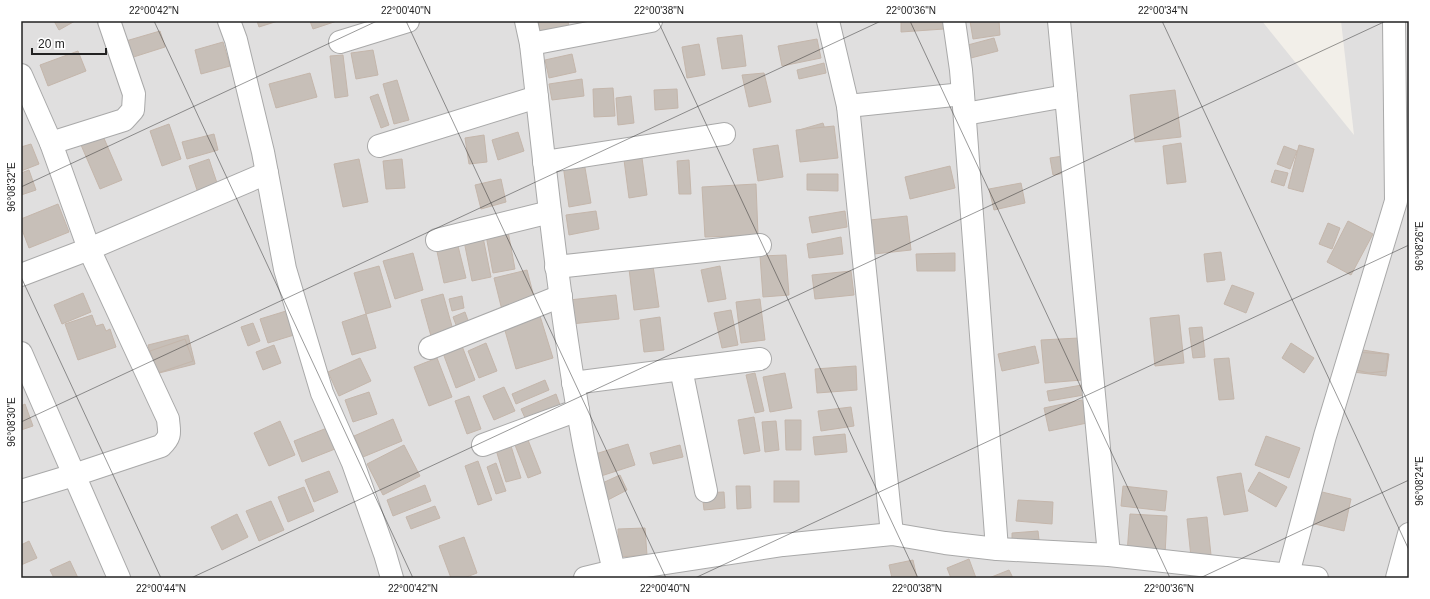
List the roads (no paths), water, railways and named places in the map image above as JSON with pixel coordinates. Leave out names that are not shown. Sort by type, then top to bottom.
[{"type":"street","points":[[51,143],[124,120],[133,110],[134,94],[109,21]]},
{"type":"street","points":[[229,21],[236,40],[267,173],[285,268],[322,393],[353,463],[392,578]]},
{"type":"street","points":[[340,42],[408,21]]},
{"type":"street","points":[[526,21],[531,44],[556,267],[573,382],[583,441],[614,571]]},
{"type":"street","points":[[531,44],[651,21]]},
{"type":"street","points":[[828,21],[848,106],[892,534]]},
{"type":"street","points":[[954,21],[964,104],[997,549]]},
{"type":"street","points":[[1060,21],[1109,555]]},
{"type":"street","points":[[1288,574],[1325,436],[1396,201],[1394,21]]},
{"type":"street","points":[[21,75],[51,143],[89,249],[168,419],[170,433],[168,439],[161,446],[21,491]]},
{"type":"street","points":[[848,106],[964,104],[1066,96]]},
{"type":"street","points":[[379,146],[537,97]]},
{"type":"street","points":[[544,162],[724,134]]},
{"type":"street","points":[[21,275],[89,249],[267,173]]},
{"type":"street","points":[[437,240],[550,212]]},
{"type":"street","points":[[556,267],[760,245]]},
{"type":"street","points":[[430,348],[560,296]]},
{"type":"street","points":[[21,353],[119,578]]},
{"type":"street","points":[[573,382],[760,358]]},
{"type":"street","points":[[681,369],[706,491]]},
{"type":"street","points":[[483,445],[578,410]]},
{"type":"street","points":[[585,578],[614,571],[783,545],[892,534],[997,549],[1109,555],[1317,578]]},
{"type":"street","points":[[1397,578],[1409,534]]}]
